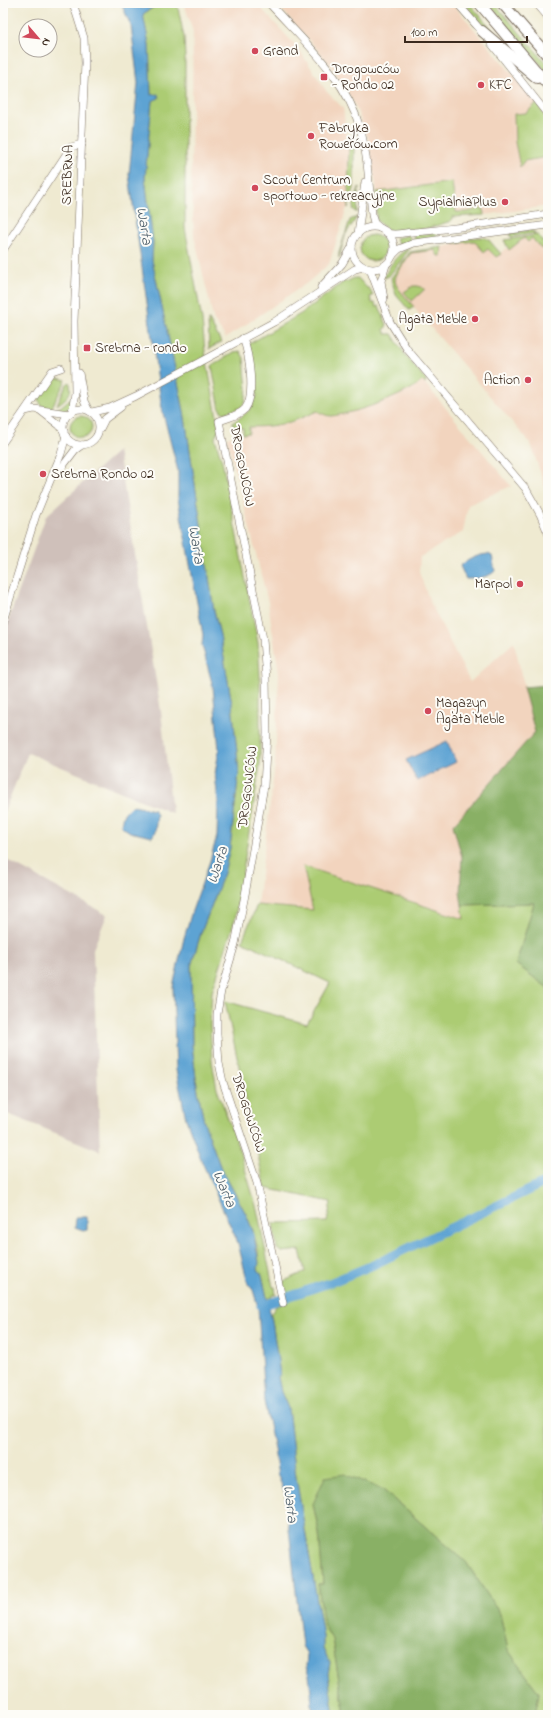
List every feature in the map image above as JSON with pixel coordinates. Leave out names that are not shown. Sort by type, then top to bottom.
[{"type":"main road","points":[[479,3],[548,86]]},
{"type":"main road","points":[[502,3],[548,56]]},
{"type":"main road","points":[[482,31],[548,86]]},
{"type":"street","name":"SREBRNA","points":[[70,413],[76,393],[74,321],[85,50],[84,38],[73,3]]},
{"type":"street","points":[[269,3],[321,60],[343,89],[360,126],[374,223],[392,239],[393,255]]},
{"type":"street","points":[[457,3],[482,31],[548,115]]},
{"type":"street","points":[[536,3],[548,17]]},
{"type":"street","points":[[3,250],[71,147],[82,144]]},
{"type":"street","points":[[316,294],[340,266],[358,234],[362,215],[367,168]]},
{"type":"street","points":[[358,234],[365,229],[373,228],[401,235],[411,232],[439,230],[548,214]]},
{"type":"street","points":[[385,311],[381,281],[386,265],[399,249],[414,243],[548,225]]},
{"type":"street","points":[[352,247],[353,254],[357,261],[371,272],[385,311],[398,336],[425,372],[526,489],[540,514],[548,533]]},
{"type":"street","points":[[25,411],[39,410],[70,413],[83,409],[90,411],[110,408],[136,396],[274,322],[354,269],[365,267],[374,269],[386,265]]},
{"type":"street","name":"DROGOWCÓW","points":[[243,338],[249,361],[249,400],[246,408],[239,414],[220,421],[263,639],[266,679],[266,764],[245,895],[235,944],[220,991],[217,1014],[217,1034],[219,1063],[223,1082],[257,1183],[282,1300]]},
{"type":"street","name":"SREBRNA","points":[[75,349],[84,401],[90,411]]},
{"type":"street","points":[[3,442],[52,371],[61,368]]},
{"type":"street","points":[[48,487],[68,457],[82,445],[94,440],[105,419],[136,396]]},
{"type":"street","points":[[39,410],[59,425],[75,444],[82,445]]},
{"type":"street","points":[[90,411],[96,417],[100,429]]},
{"type":"street","points":[[3,621],[36,515],[61,454],[65,433],[63,425],[70,413]]},
{"type":"shaded area","points":[[184,3],[256,3],[298,48],[327,92],[343,108],[349,155],[347,208],[329,264],[307,283],[226,338],[214,321],[194,236],[191,175],[193,32]]},
{"type":"shaded area","points":[[276,3],[452,3],[537,103],[526,113],[514,114],[515,142],[520,166],[524,162],[548,157],[548,206],[484,215],[483,208],[467,212],[456,212],[452,182],[377,192],[368,138],[353,101],[331,65]]},
{"type":"shaded area","points":[[524,238],[532,238],[541,249],[546,245],[548,247],[548,496],[531,444],[402,294],[394,282],[395,277],[411,252],[436,250],[439,256],[441,256],[442,247],[474,241],[484,252],[488,249],[496,257],[506,248],[509,250]]},
{"type":"shaded area","points":[[422,380],[511,486],[468,505],[463,532],[420,557],[419,572],[430,602],[470,682],[514,642],[535,732],[453,825],[462,857],[460,892],[465,919],[303,866],[313,911],[257,905],[275,766],[279,673],[268,602],[227,438],[249,433],[249,427],[269,427],[294,422],[317,411],[329,417],[360,409],[402,394],[415,387]]},
{"type":"shaded area","points":[[118,451],[161,711],[172,813],[28,753],[3,814],[3,635],[46,516]]},
{"type":"shaded area","points":[[3,858],[107,915],[93,949],[100,1151],[3,1112]]},
{"type":"green space","points":[[161,3],[177,3],[184,37],[185,228],[202,320],[205,351],[219,428],[215,438],[222,461],[258,643],[260,675],[260,764],[235,919],[212,992],[210,1024],[212,1061],[217,1089],[239,1149],[257,1209],[273,1287],[275,1287],[276,1295],[273,1295],[271,1298],[267,1298],[262,1275],[258,1269],[258,1250],[253,1231],[246,1214],[220,1166],[204,1122],[197,1086],[192,1045],[191,966],[201,933],[224,873],[230,848],[239,772],[232,704],[220,635],[214,611],[184,411],[152,260],[153,242],[145,178],[152,100],[159,98],[151,95],[149,44],[143,14]]},
{"type":"green space","points":[[464,3],[469,3],[510,50],[490,33]]},
{"type":"green space","points":[[488,3],[494,3],[548,65],[548,73]]},
{"type":"green space","points":[[537,103],[548,121],[548,157],[524,161],[520,167],[515,142],[514,114],[526,113]]},
{"type":"green space","points":[[354,144],[354,189],[348,208],[349,148]]},
{"type":"green space","points":[[452,182],[456,212],[467,212],[483,208],[484,215],[452,217],[451,221],[417,231],[403,233],[397,233],[385,228],[376,219],[377,192]]},
{"type":"green space","points":[[359,187],[357,213],[353,209]]},
{"type":"green space","points":[[357,217],[345,235],[350,220]]},
{"type":"green space","points":[[530,230],[536,233],[511,237],[510,233]]},
{"type":"green space","points":[[434,233],[439,237],[415,241],[413,234]]},
{"type":"green space","points":[[345,235],[339,258],[339,253]]},
{"type":"green space","points":[[373,235],[382,239],[386,248],[382,257],[373,261],[364,257],[360,248],[364,239]]},
{"type":"green space","points":[[409,235],[411,242],[398,245],[396,238]]},
{"type":"green space","points":[[538,235],[546,245],[541,249],[532,238],[528,242],[524,238],[509,250],[504,240]]},
{"type":"green space","points":[[482,237],[488,239],[501,254],[496,257],[488,249],[484,252],[474,241],[454,244],[458,239]]},
{"type":"green space","points":[[411,247],[389,276],[384,278],[394,260]]},
{"type":"green space","points":[[442,247],[441,256],[438,256],[435,250],[411,253],[399,271],[395,281],[400,291],[414,307],[409,310],[396,295],[391,278],[410,252]]},
{"type":"green space","points":[[354,278],[358,278],[367,288],[369,288],[373,296],[370,297],[372,303],[375,303],[376,307],[379,306],[387,325],[384,330],[386,334],[392,334],[406,356],[426,380],[425,384],[422,381],[404,393],[352,412],[331,416],[317,411],[300,419],[284,424],[249,427],[249,433],[243,434],[243,428],[234,426],[232,423],[246,413],[257,397],[249,344],[302,313],[345,281],[346,282]]},
{"type":"green space","points":[[413,286],[418,286],[425,289],[412,301],[404,292]]},
{"type":"green space","points":[[208,320],[221,342],[209,349]]},
{"type":"green space","points":[[240,351],[244,358],[247,389],[245,403],[240,408],[224,413],[220,410],[212,366],[234,352]]},
{"type":"green space","points":[[54,377],[66,380],[51,409],[42,406],[39,398]]},
{"type":"green space","points":[[69,382],[70,393],[57,405],[66,385]]},
{"type":"green space","points":[[72,397],[70,408],[62,411],[57,410]]},
{"type":"green space","points":[[81,416],[85,417],[91,423],[91,431],[85,437],[81,438],[77,437],[71,431],[70,427],[71,423],[77,417]]},
{"type":"green space","points":[[548,685],[548,988],[516,964],[534,903],[462,905],[460,892],[462,857],[453,825],[535,732],[523,687]]},
{"type":"green space","points":[[303,866],[464,919],[462,905],[534,903],[516,964],[548,988],[548,1715],[535,1715],[539,1693],[508,1650],[500,1614],[466,1562],[383,1490],[313,1504],[319,1532],[323,1584],[318,1584],[324,1626],[332,1639],[345,1715],[334,1715],[328,1674],[330,1663],[323,1649],[323,1636],[296,1477],[288,1408],[281,1392],[278,1377],[280,1374],[271,1314],[275,1307],[291,1299],[282,1282],[305,1272],[300,1250],[282,1252],[277,1249],[273,1223],[327,1222],[331,1202],[265,1188],[225,1001],[307,1024],[330,983],[242,941],[257,905],[313,910]]},
{"type":"green space","points":[[345,1474],[383,1490],[466,1562],[500,1614],[508,1650],[539,1693],[535,1715],[345,1715],[332,1639],[324,1626],[318,1584],[323,1584],[319,1532],[313,1504],[325,1477]]},
{"type":"water","name":"Warta","points":[[121,3],[140,3],[142,9],[151,3],[159,3],[143,14],[149,44],[151,95],[158,94],[159,98],[152,101],[145,178],[153,242],[152,260],[184,411],[214,611],[220,635],[232,704],[239,772],[230,848],[224,873],[201,933],[191,966],[192,1045],[197,1086],[204,1122],[220,1166],[246,1214],[253,1231],[259,1262],[258,1269],[262,1275],[272,1321],[280,1374],[278,1377],[281,1392],[288,1408],[296,1477],[323,1636],[323,1649],[330,1663],[328,1674],[334,1715],[314,1715],[313,1713],[309,1675],[306,1667],[307,1654],[302,1646],[285,1493],[278,1476],[264,1401],[258,1307],[253,1290],[248,1284],[238,1243],[202,1162],[186,1119],[176,1070],[173,987],[184,938],[217,836],[218,802],[215,774],[219,750],[213,687],[202,645],[203,635],[178,499],[178,471],[162,409],[129,175],[138,83],[131,26]]},
{"type":"water","points":[[488,554],[492,556],[495,571],[486,576],[466,579],[460,566],[480,555]]},
{"type":"water","points":[[447,741],[456,762],[417,781],[406,760]]},
{"type":"water","points":[[133,806],[154,810],[157,815],[155,832],[152,837],[130,832],[121,826],[122,819],[127,809]]},
{"type":"water","points":[[76,1217],[87,1217],[87,1230],[83,1231],[75,1228]]},
{"type":"waterway","points":[[261,1306],[332,1282],[373,1265],[548,1181]]},
{"type":"place","name":"Grand","points":[[255,51]]},
{"type":"place","name":"Drogowców - Rondo 02","points":[[324,77]]},
{"type":"place","name":"KFC","points":[[481,85]]},
{"type":"place","name":"Fabryka Rowerów.com","points":[[311,136]]},
{"type":"place","name":"Scout Centrum sportowo - rekreacyjne","points":[[255,188]]},
{"type":"place","name":"SypialniaPlus","points":[[505,202]]},
{"type":"place","name":"Agata Meble","points":[[475,319]]},
{"type":"place","name":"Srebrna - rondo","points":[[87,348]]},
{"type":"place","name":"Action","points":[[528,380]]},
{"type":"place","name":"Srebrna Rondo 02","points":[[43,474]]},
{"type":"place","name":"Marpol","points":[[520,584]]},
{"type":"place","name":"Magazyn Agata Meble","points":[[428,711]]}]
